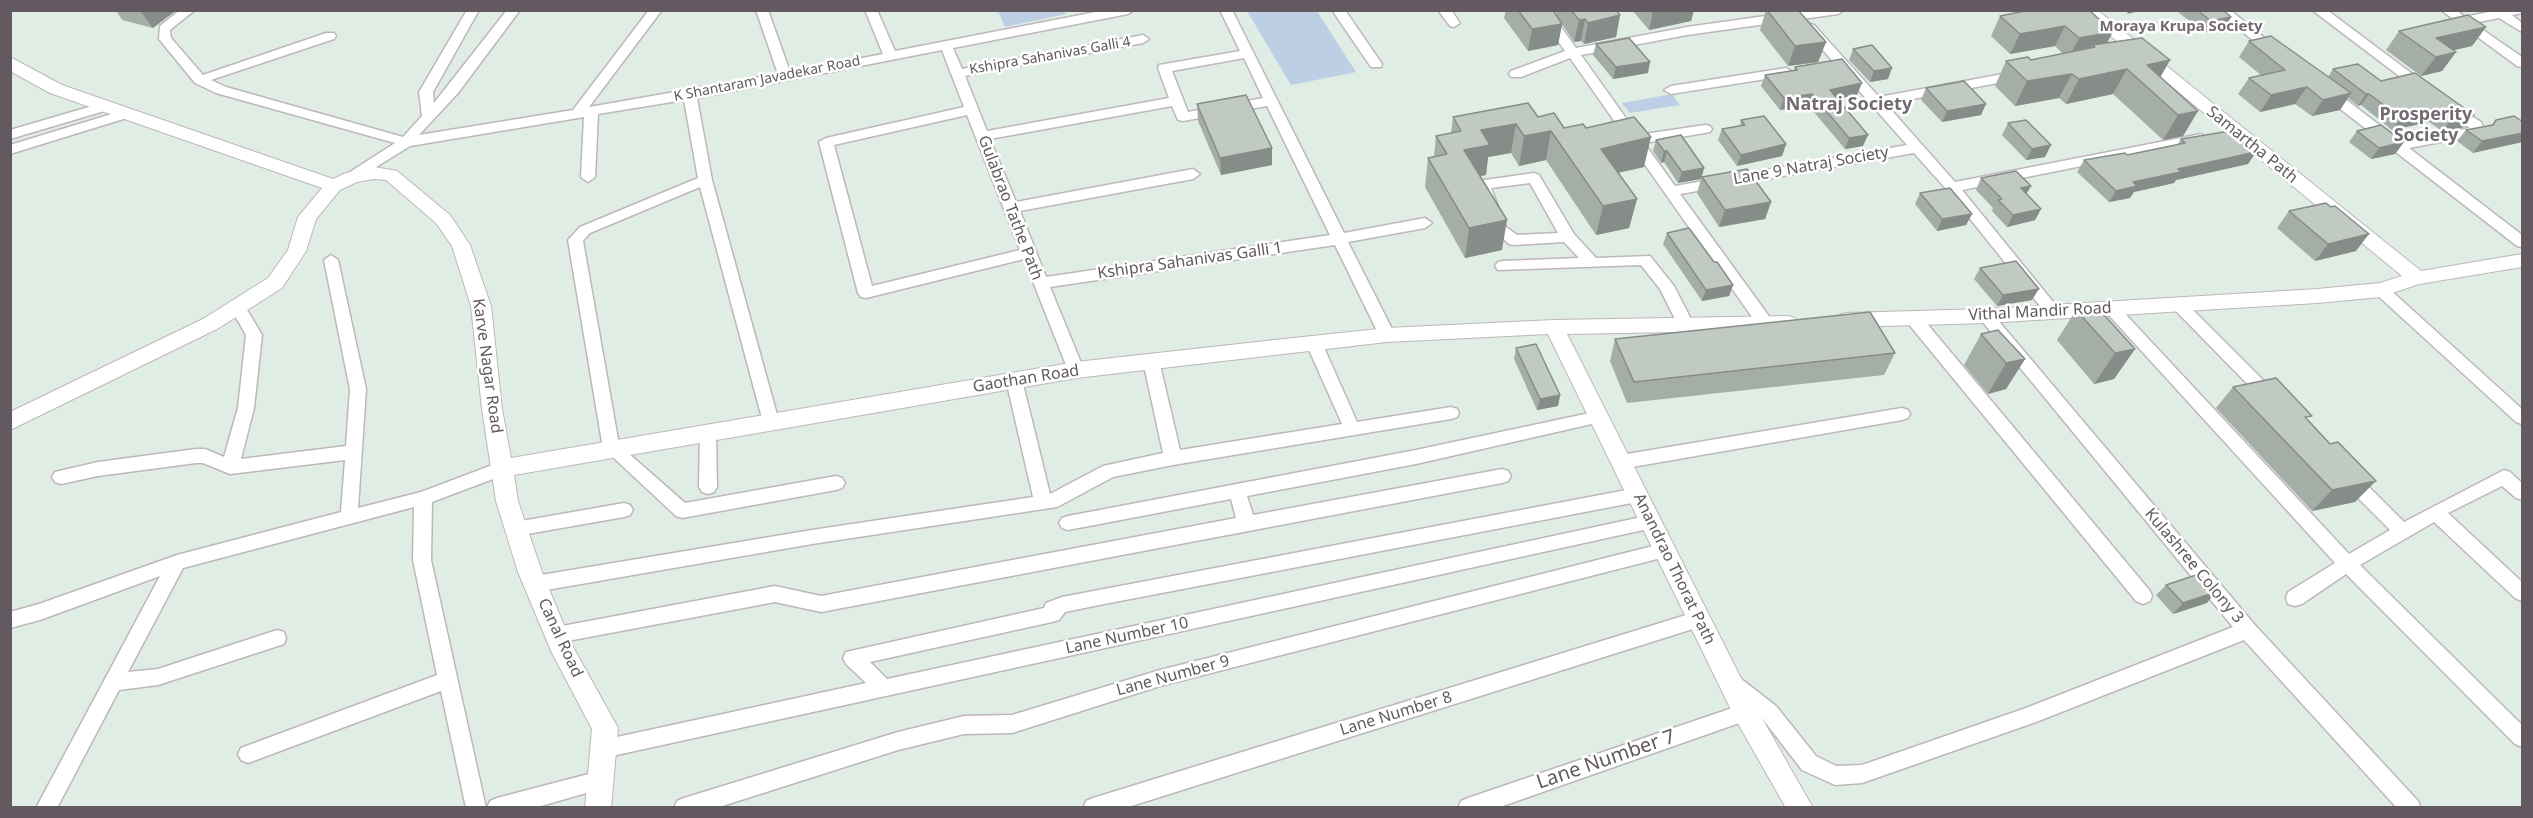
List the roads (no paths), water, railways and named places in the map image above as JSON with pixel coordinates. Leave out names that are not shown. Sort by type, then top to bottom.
[{"type":"street","points":[[189,10],[164,29],[165,39],[201,80],[221,90],[406,142]]},
{"type":"street","points":[[429,117],[426,92],[473,10]]},
{"type":"street","points":[[352,177],[406,142],[453,90],[514,10]]},
{"type":"street","points":[[588,177],[584,112],[656,10]]},
{"type":"street","points":[[762,10],[785,76]]},
{"type":"street","points":[[871,10],[890,55]]},
{"type":"street","name":"K Shantaram Javadekar Road","points":[[406,142],[690,95],[946,45],[1084,14],[1128,10]]},
{"type":"street","points":[[1226,10],[1387,335]]},
{"type":"street","points":[[1338,10],[1376,64]]},
{"type":"street","points":[[1444,10],[1454,23]]},
{"type":"street","points":[[1542,10],[1765,323]]},
{"type":"street","points":[[1516,74],[1572,53],[1687,32],[1838,10]]},
{"type":"street","name":"Samartha Path","points":[[2087,10],[2132,53],[2236,132],[2417,279]]},
{"type":"street","points":[[2222,10],[2287,60]]},
{"type":"street","points":[[2318,10],[2476,125],[2478,130],[2397,146]]},
{"type":"street","points":[[2447,10],[2523,63]]},
{"type":"street","points":[[2462,21],[2521,10]]},
{"type":"street","points":[[2502,14],[2523,28]]},
{"type":"street","points":[[1799,15],[1837,65],[1877,102],[1952,187],[2053,312]]},
{"type":"street","points":[[201,80],[330,36]]},
{"type":"street","name":"Kshipra Sahanivas Galli 4","points":[[957,74],[1143,39]]},
{"type":"street","name":"Gulabrao Tathe Path","points":[[946,45],[1076,370]]},
{"type":"street","points":[[1247,54],[1164,68],[1183,117],[1271,101]]},
{"type":"street","points":[[10,422],[210,324],[275,283],[297,250],[307,217],[334,186],[56,88],[14,69]]},
{"type":"street","points":[[1671,90],[1797,71]]},
{"type":"street","points":[[1877,102],[2036,72]]},
{"type":"street","points":[[2314,82],[2523,242]]},
{"type":"street","points":[[690,95],[705,180],[771,423]]},
{"type":"street","points":[[983,136],[1177,101]]},
{"type":"street","points":[[10,135],[106,106]]},
{"type":"street","points":[[972,110],[826,142],[866,293],[1028,253]]},
{"type":"street","points":[[10,150],[128,113]]},
{"type":"street","points":[[1635,140],[1705,129]]},
{"type":"street","points":[[1952,187],[2236,132]]},
{"type":"street","name":"Lane 9 Natraj Society","points":[[1670,191],[1917,148]]},
{"type":"street","name":"Karve Nagar Road","points":[[334,186],[352,177],[374,173],[391,175],[443,219],[461,245],[481,306],[492,409],[503,468]]},
{"type":"street","points":[[1010,208],[1193,174]]},
{"type":"street","points":[[1568,237],[1514,240],[1500,230],[1490,208],[1484,184],[1534,178],[1568,237],[1592,263]]},
{"type":"street","points":[[705,180],[585,230],[575,240],[611,448],[682,511],[836,483]]},
{"type":"street","name":"Kshipra Sahanivas Galli 1","points":[[1040,283],[1339,239],[1425,223]]},
{"type":"street","points":[[331,260],[358,389],[349,517]]},
{"type":"street","points":[[1503,266],[1645,260],[1666,286],[1686,325]]},
{"type":"street","name":"Vithal Mandir Road","points":[[1831,321],[1986,316],[2317,297],[2381,290],[2417,279],[2523,261]]},
{"type":"street","points":[[2381,290],[2523,418]]},
{"type":"street","points":[[2178,304],[2286,414]]},
{"type":"street","points":[[230,467],[246,408],[254,335],[238,307]]},
{"type":"street","points":[[2110,308],[2347,564],[2523,738]]},
{"type":"street","name":"Kulashree Colony 3","points":[[1986,316],[2247,630],[2411,807]]},
{"type":"street","points":[[1912,318],[2143,596]]},
{"type":"street","points":[[1554,327],[1809,322]]},
{"type":"street","name":"Gaothan Road","points":[[503,468],[1076,370],[1387,335],[1554,327]]},
{"type":"street","name":"Anandrao Thorat Path","points":[[1554,327],[1745,712],[1800,807]]},
{"type":"street","points":[[1314,343],[1352,429]]},
{"type":"street","points":[[1151,361],[1173,458]]},
{"type":"street","points":[[1014,380],[1043,502]]},
{"type":"street","points":[[535,584],[812,537],[1057,500],[1109,471],[1173,458],[1451,413]]},
{"type":"street","points":[[1621,462],[1902,414]]},
{"type":"street","points":[[1068,523],[1416,457],[1599,417]]},
{"type":"street","points":[[708,433],[708,487]]},
{"type":"street","points":[[61,477],[98,469],[196,456],[213,459],[230,467],[353,452]]},
{"type":"street","points":[[2336,464],[2402,531]]},
{"type":"street","points":[[10,620],[40,612],[177,562],[423,498],[503,468]]},
{"type":"street","name":"Canal Road","points":[[503,468],[507,501],[535,584],[556,635],[605,728],[598,807]]},
{"type":"street","points":[[556,635],[775,594],[820,604],[1502,476]]},
{"type":"street","points":[[2295,598],[2402,531],[2504,477],[2523,493]]},
{"type":"street","points":[[1237,490],[1246,523]]},
{"type":"street","points":[[884,689],[853,658],[1052,614],[1053,609],[1062,605],[1099,597],[1637,495]]},
{"type":"street","points":[[423,498],[422,560],[476,807]]},
{"type":"street","points":[[516,529],[624,510]]},
{"type":"street","points":[[2435,512],[2523,593]]},
{"type":"street","name":"Lane Number 10","points":[[603,749],[1651,522]]},
{"type":"street","name":"Lane Number 9","points":[[684,807],[898,741],[964,725],[1012,724],[1160,678],[1665,550]]},
{"type":"street","points":[[46,807],[177,562]]},
{"type":"street","name":"Lane Number 8","points":[[1093,807],[1699,619]]},
{"type":"street","points":[[1730,682],[1769,712],[1809,763],[1835,776],[1862,774],[2029,716],[2247,630]]},
{"type":"street","points":[[114,682],[158,677],[277,638]]},
{"type":"street","points":[[248,754],[448,680]]},
{"type":"street","name":"Lane Number 7","points":[[1468,807],[1745,712]]},
{"type":"street","points":[[497,807],[600,780]]},
{"type":"district","name":"Moraya Krupa Society","points":[[2181,27]]},
{"type":"district","name":"Natraj Society","points":[[1849,105]]},
{"type":"district","name":"Prosperity Society","points":[[2426,125]]}]
